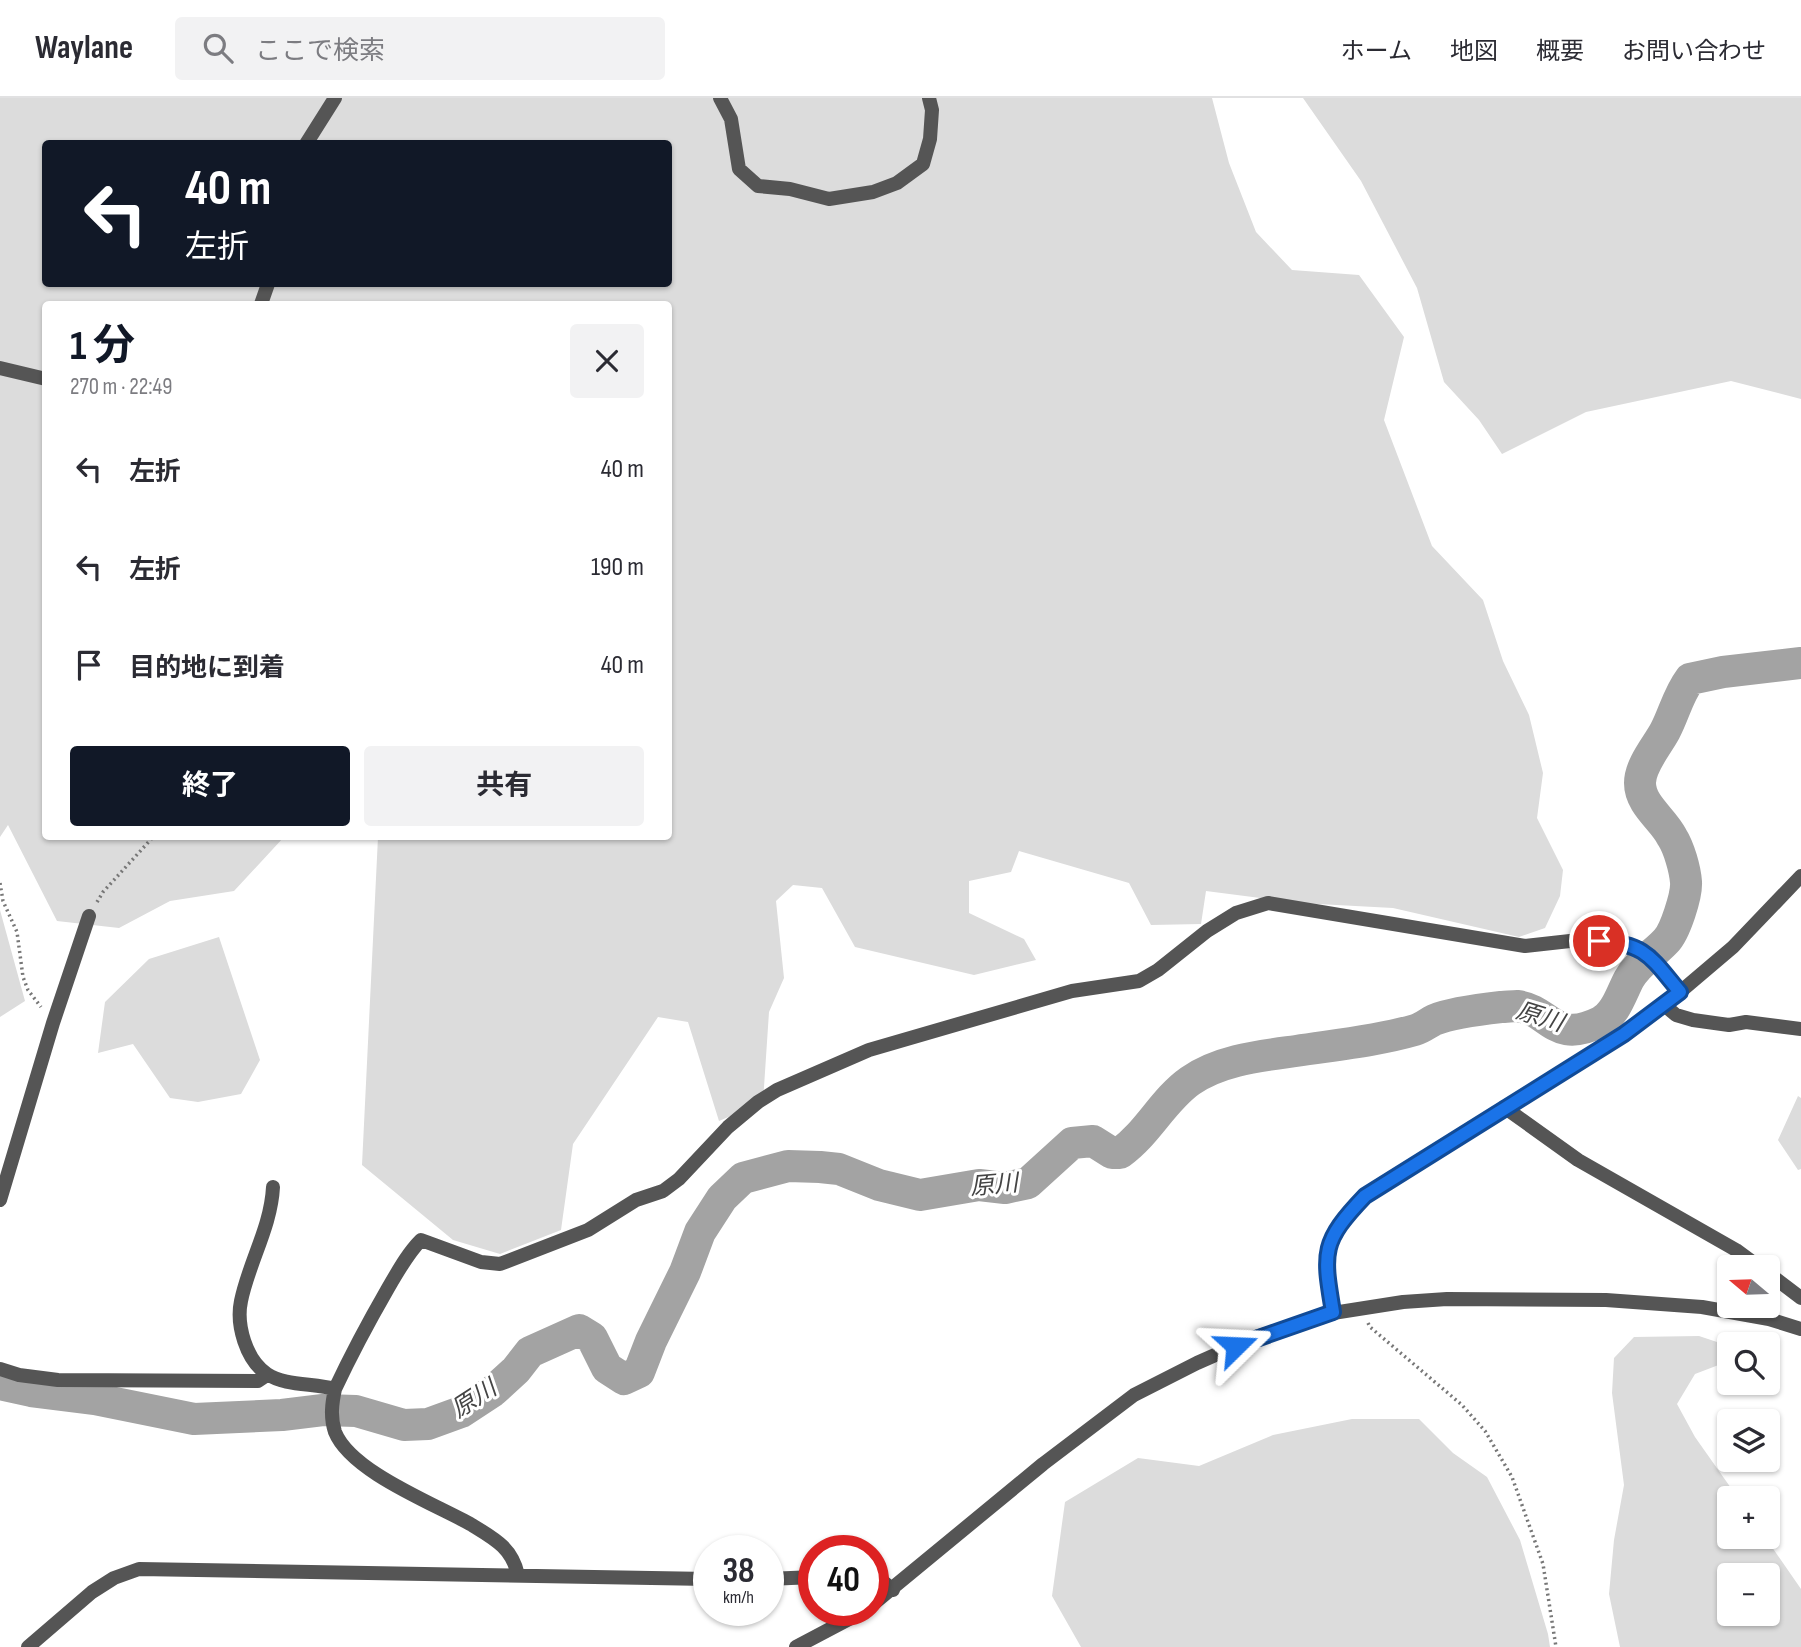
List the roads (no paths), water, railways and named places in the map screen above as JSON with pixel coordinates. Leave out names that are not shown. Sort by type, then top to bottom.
[{"type":"street","points":[[309,140],[335,98]]},
{"type":"street","points":[[720,98],[731,119],[739,169],[758,186],[790,189],[829,199],[873,192],[897,183],[923,164],[930,139],[932,110],[929,98]]},
{"type":"street","points":[[0,368],[42,378]]},
{"type":"street","points":[[1333,1312],[1327,1274],[1328,1247],[1339,1223],[1365,1196],[1624,1034],[1680,992],[1733,947],[1801,876]]},
{"type":"street","points":[[518,1575],[515,1561],[503,1544],[452,1513],[379,1476],[344,1446],[335,1432],[332,1412],[335,1389],[393,1279],[411,1250],[421,1240],[481,1262],[500,1264],[588,1230],[636,1200],[663,1191],[679,1179],[728,1127],[777,1090],[869,1050],[1072,991],[1139,981],[1236,913],[1268,903],[1525,946],[1579,940],[1619,942],[1639,948],[1656,962],[1680,992]]},
{"type":"street","points":[[0,1200],[89,916]]},
{"type":"street","points":[[1663,1004],[1676,1015],[1693,1020],[1729,1025],[1746,1022],[1801,1029]]},
{"type":"street","points":[[1504,1108],[1578,1160],[1743,1255]]},
{"type":"street","points":[[273,1187],[268,1219],[240,1304],[249,1357],[267,1375],[335,1389]]},
{"type":"street","points":[[1780,1282],[1801,1298]]},
{"type":"street","points":[[889,1593],[1043,1464],[1133,1395],[1197,1363],[1256,1338],[1333,1312],[1447,1299],[1606,1300],[1702,1307],[1769,1319],[1801,1329]]},
{"type":"street","points":[[0,1369],[19,1375],[58,1380],[258,1381],[267,1375]]},
{"type":"street","points":[[28,1647],[92,1592],[114,1578],[139,1569],[693,1579]]},
{"type":"street","points":[[889,1587],[893,1590]]},
{"type":"street","points":[[796,1647],[836,1626]]},
{"type":"waterway","name":"原川","points":[[0,1384],[95,1399],[194,1419],[282,1415],[323,1410],[356,1411],[404,1425],[428,1424],[461,1412],[493,1391],[516,1370],[530,1352],[579,1330],[592,1338],[607,1368],[624,1379],[639,1372],[685,1272],[700,1232],[722,1198],[743,1178],[788,1166],[820,1167],[839,1169],[879,1185],[920,1195],[979,1185],[1005,1188],[1028,1183],[1072,1143],[1093,1141],[1112,1153],[1120,1153],[1139,1136],[1180,1089],[1202,1074],[1227,1064],[1255,1057],[1386,1037],[1418,1029],[1449,1015],[1501,1007],[1517,1006],[1528,1009],[1562,1028],[1572,1030],[1600,1022],[1614,1009],[1629,979],[1641,963],[1669,936],[1677,922],[1682,904],[1686,882],[1679,853],[1668,830],[1644,798],[1640,783],[1646,763],[1665,731],[1686,685],[1690,679],[1723,672],[1801,663]]}]
